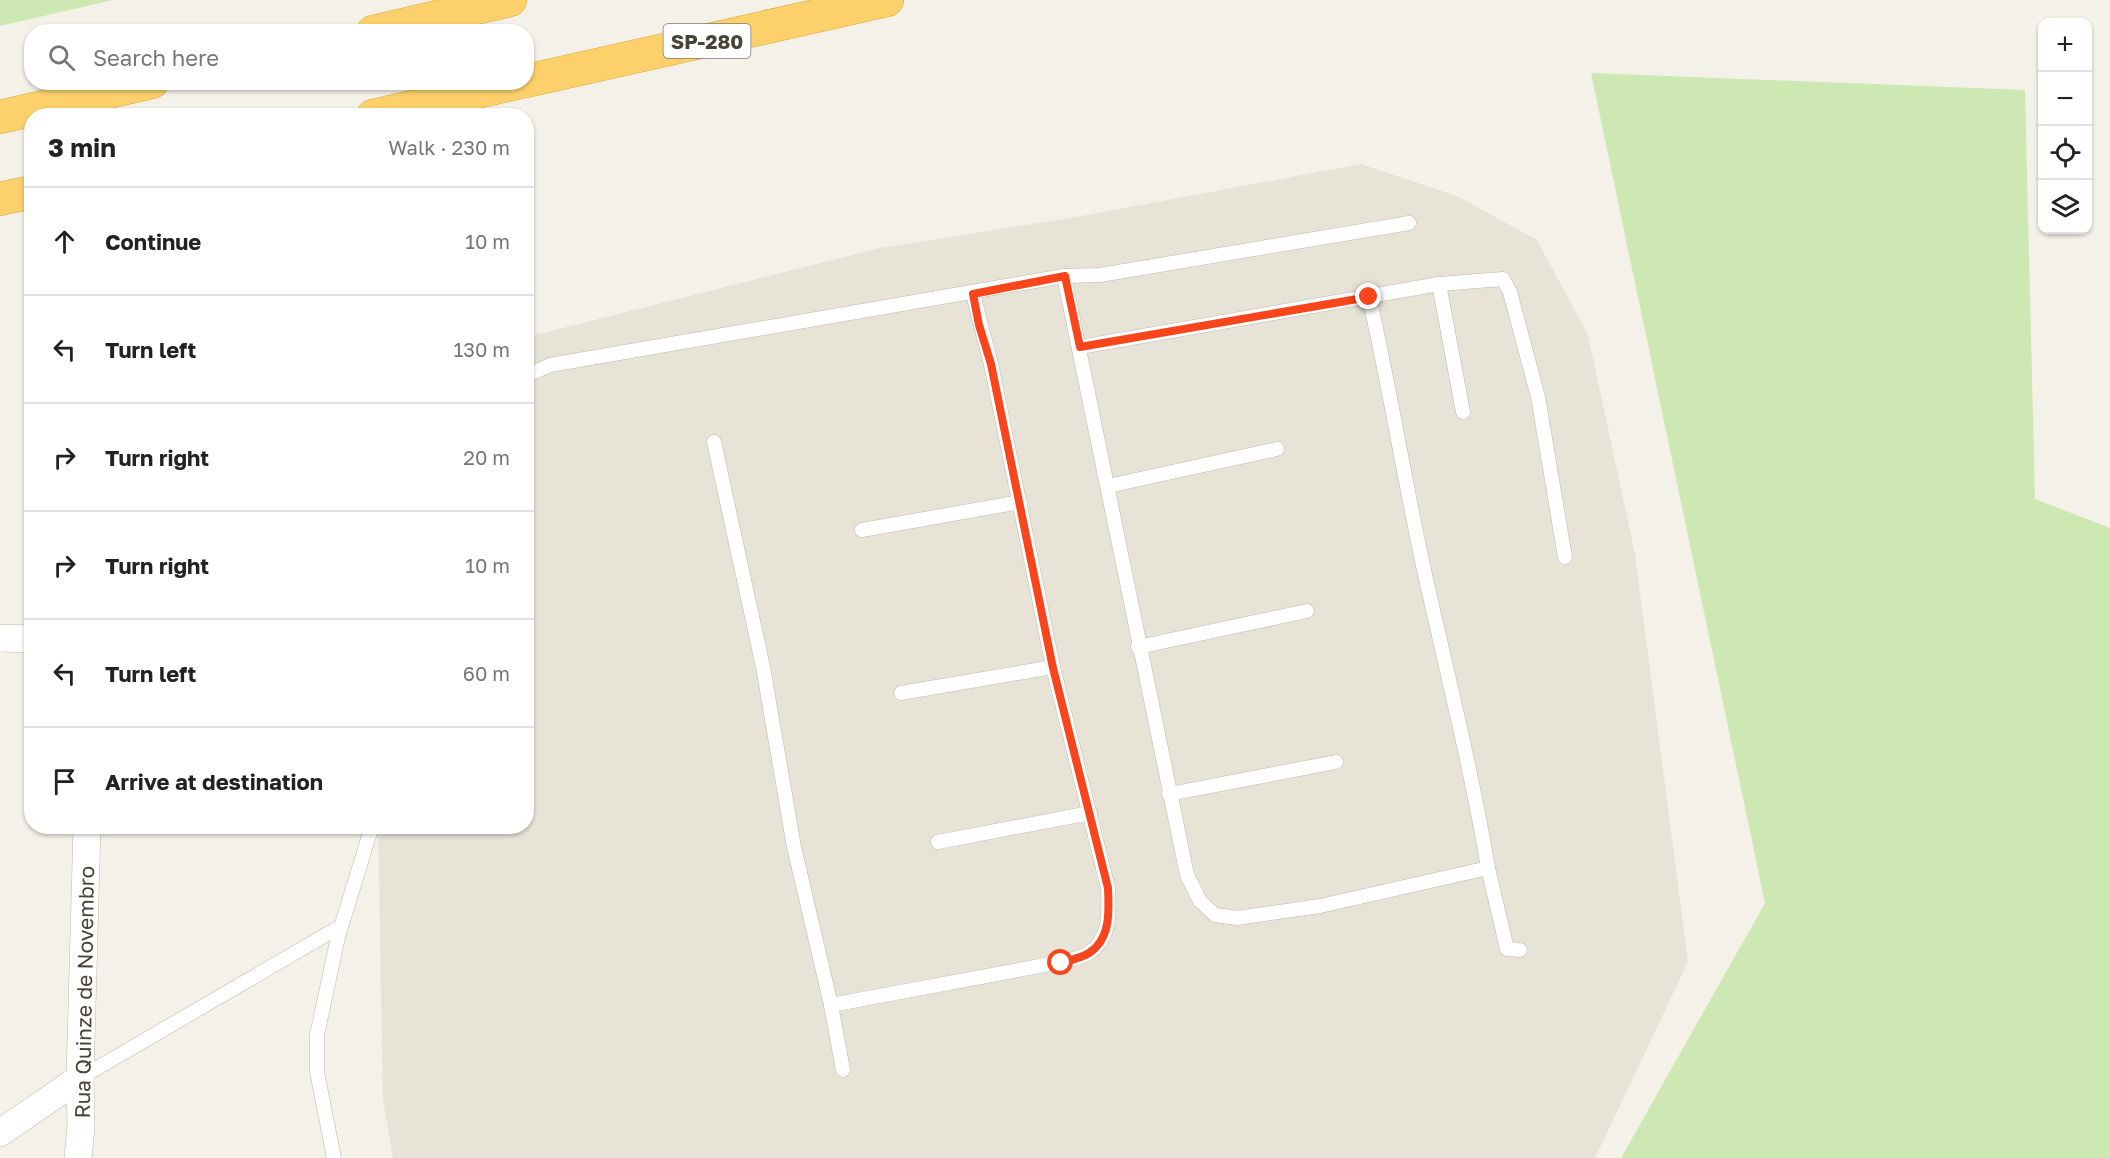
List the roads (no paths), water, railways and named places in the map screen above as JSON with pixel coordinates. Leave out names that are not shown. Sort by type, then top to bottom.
[{"type":"highway","points":[[407,24],[510,0]]},
{"type":"highway","name":"SP-280","points":[[534,79],[887,0]]},
{"type":"highway","points":[[39,108],[117,90]]},
{"type":"highway","points":[[408,108],[486,90]]},
{"type":"highway","points":[[0,117],[24,111]]},
{"type":"highway","points":[[0,200],[24,194]]},
{"type":"street","points":[[0,638],[24,639]]},
{"type":"street","name":"Rua Quinze de Novembro","points":[[78,1158],[81,1127],[80,1078],[87,834]]},
{"type":"street","points":[[0,1133],[80,1078]]},
{"type":"lane","points":[[534,372],[550,365],[973,294],[1065,276],[1100,275],[1409,223]]},
{"type":"lane","points":[[1065,276],[1169,794],[1187,875],[1200,901],[1215,915],[1237,918],[1320,906],[1488,868]]},
{"type":"lane","points":[[1080,347],[1439,284],[1503,279],[1510,292],[1538,397],[1565,557]]},
{"type":"lane","points":[[1439,284],[1463,412]]},
{"type":"lane","points":[[831,1005],[1061,963],[1089,953],[1104,936],[1110,912],[1108,888],[1053,668],[991,364],[979,325],[973,294]]},
{"type":"lane","points":[[1369,297],[1387,375],[1424,568],[1465,743],[1488,868],[1508,949],[1520,950]]},
{"type":"lane","points":[[714,442],[763,667],[794,847],[831,1005],[843,1070]]},
{"type":"lane","points":[[1108,486],[1277,449]]},
{"type":"lane","points":[[862,530],[1020,502]]},
{"type":"lane","points":[[1138,647],[1307,611]]},
{"type":"lane","points":[[901,693],[1053,668]]},
{"type":"lane","points":[[1169,794],[1336,762]]},
{"type":"lane","points":[[938,842],[1090,813]]},
{"type":"lane","points":[[334,1158],[316,1055],[320,1019],[341,926],[370,834]]},
{"type":"lane","points":[[80,1078],[341,926]]}]
